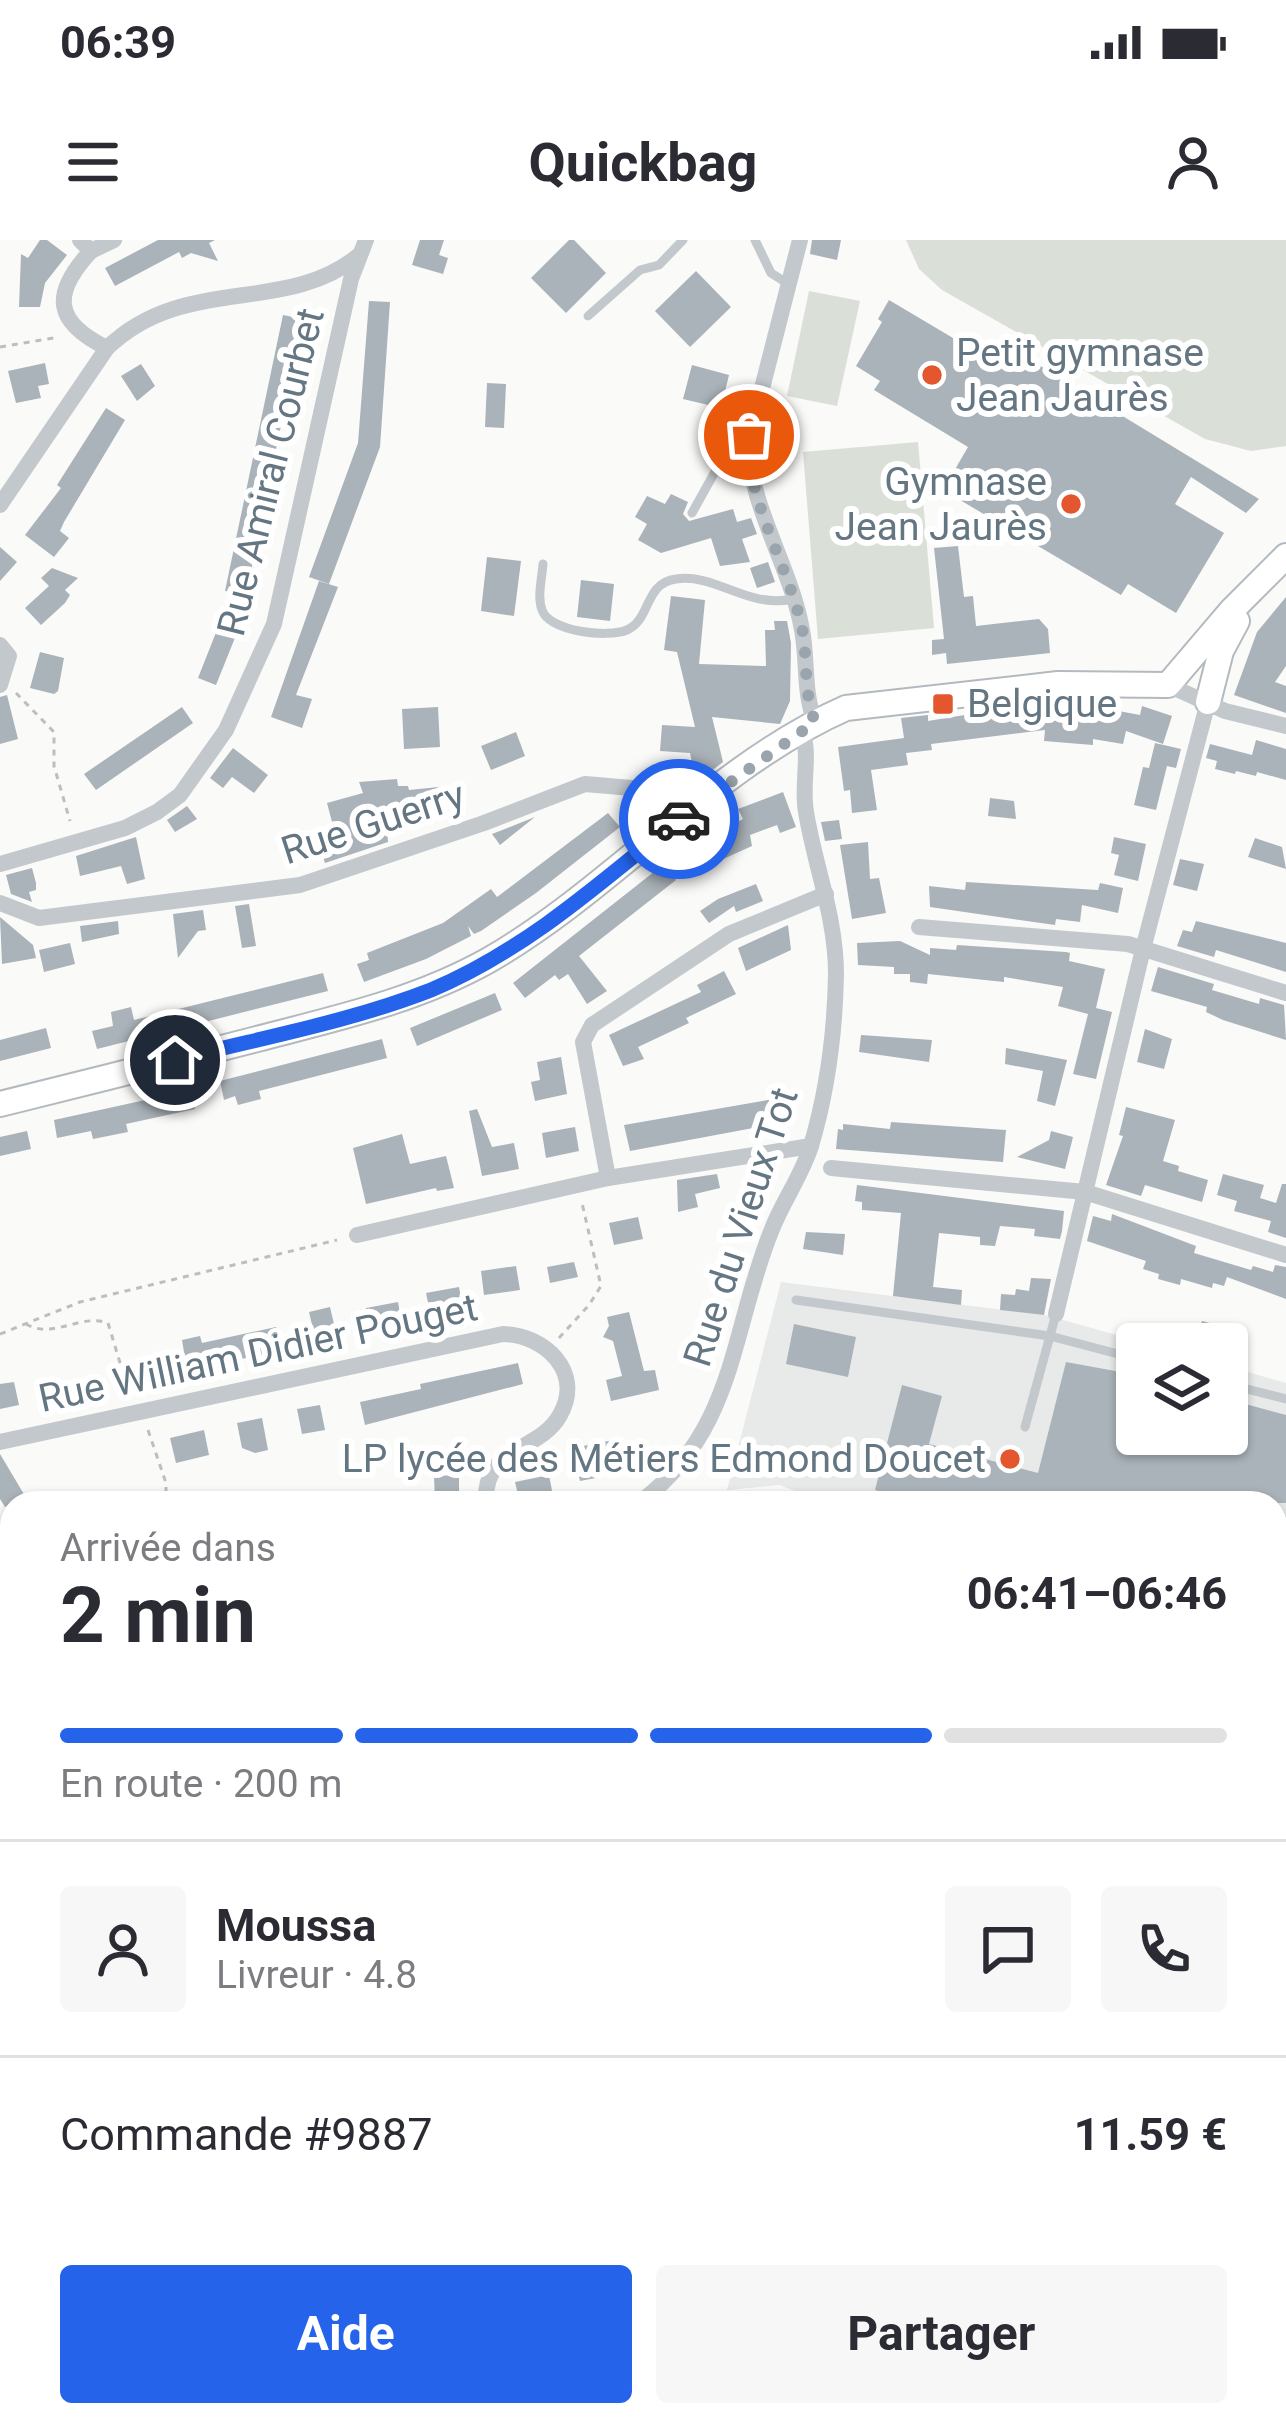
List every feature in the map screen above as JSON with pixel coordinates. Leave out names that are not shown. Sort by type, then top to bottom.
[{"type":"street","points":[[107,348],[78,333],[68,320],[64,288],[86,246],[113,240]]},
{"type":"street","points":[[749,435],[800,240]]},
{"type":"street","points":[[0,505],[107,348],[127,329],[172,307],[311,281],[344,268],[362,248]]},
{"type":"street","name":"Rue Amiral Courbet","points":[[0,864],[125,829],[180,795],[236,710],[278,608],[362,248]]},
{"type":"street","name":"Rue du Vieux Tot","points":[[653,1491],[677,1470],[710,1421],[771,1230],[811,1146],[830,1050],[836,978],[832,922],[805,809],[809,726],[802,629],[753,477],[749,435]]},
{"type":"street","points":[[0,475],[19,478]]},
{"type":"street","points":[[1168,685],[1286,556]]},
{"type":"street","points":[[1056,1314],[1143,949],[1221,651],[1257,588]]},
{"type":"street","points":[[0,644],[9,656],[1,682]]},
{"type":"street","points":[[0,1104],[350,1015],[434,988],[544,925],[809,726],[863,704],[1097,682],[1168,685],[1226,711],[1286,726]]},
{"type":"street","name":"Rue Guerry","points":[[0,903],[39,918],[300,885],[585,784],[632,788],[658,797],[681,818]]},
{"type":"street","points":[[608,1178],[583,1042],[592,1025],[729,934],[826,894]]},
{"type":"street","points":[[920,927],[1128,944],[1286,993]]},
{"type":"street","points":[[357,1235],[608,1178],[811,1146]]},
{"type":"street","points":[[831,1168],[1085,1192],[1286,1255]]},
{"type":"street","name":"Rue William Didier Pouget","points":[[0,1442],[503,1334],[521,1335],[550,1348]]},
{"type":"street","points":[[488,1491],[491,1472],[503,1458],[552,1426],[563,1408],[567,1395],[564,1372],[550,1348]]},
{"type":"lane","points":[[588,316],[640,270],[659,265],[683,240]]},
{"type":"lane","points":[[755,240],[771,273],[790,285]]},
{"type":"lane","points":[[692,513],[726,452],[744,434],[749,435]]},
{"type":"lane","points":[[543,564],[540,604],[544,616],[558,626],[602,633],[626,631],[638,622],[650,595],[672,579],[696,578],[772,604],[793,599]]},
{"type":"lane","points":[[796,1300],[1050,1336],[1116,1354]]},
{"type":"lane","points":[[1024,1427],[1056,1314]]},
{"type":"lane","points":[[1248,1390],[1286,1400]]},
{"type":"path","points":[[0,347],[78,333]]},
{"type":"path","points":[[1,682],[54,732],[54,766],[77,844]]},
{"type":"path","points":[[550,1348],[601,1286],[584,1209]]},
{"type":"path","points":[[0,1334],[123,1291],[357,1235]]},
{"type":"path","points":[[26,1324],[46,1331],[92,1319],[108,1323],[134,1411],[145,1422],[166,1491]]},
{"type":"shaded area","points":[[906,240],[1286,240],[1286,446],[1251,451],[1205,439],[942,290],[919,269]]},
{"type":"shaded area","points":[[809,291],[860,301],[837,406],[787,396]]},
{"type":"shaded area","points":[[918,442],[934,628],[818,639],[803,452]]},
{"type":"shaded area","name":"LP lycée des Métiers Edmond Doucet","points":[[781,1282],[1045,1315],[1116,1335],[1116,1455],[1248,1455],[1248,1372],[1286,1383],[1286,1491],[795,1491],[779,1485],[727,1490]]},
{"type":"building","points":[[40,240],[67,255],[45,283],[40,307],[19,307],[21,254],[28,258]]},
{"type":"building","points":[[158,240],[215,240],[209,243],[218,261],[191,253],[182,258],[179,252],[115,286],[105,268]]},
{"type":"building","points":[[420,240],[444,240],[439,255],[448,258],[443,274],[412,265]]},
{"type":"building","points":[[569,240],[606,273],[566,313],[531,278]]},
{"type":"building","points":[[812,240],[841,240],[837,260],[810,254]]},
{"type":"building","points":[[696,271],[731,307],[690,347],[655,311]]},
{"type":"building","name":"Gymnase Jean Jaurès","points":[[889,300],[985,357],[992,345],[1016,359],[1019,353],[1259,499],[1246,513],[1191,477],[1175,504],[1224,533],[1176,613],[1128,584],[1121,595],[943,490],[968,447],[874,390],[880,381],[856,366]]},
{"type":"building","points":[[369,301],[390,302],[380,447],[329,584],[309,577],[358,443]]},
{"type":"building","points":[[283,315],[303,319],[246,595],[251,598],[216,685],[198,678],[232,592],[225,591]]},
{"type":"building","points":[[45,363],[49,384],[38,386],[41,398],[16,403],[8,371]]},
{"type":"building","points":[[141,364],[155,386],[137,401],[121,376]]},
{"type":"building","points":[[692,365],[729,375],[721,408],[683,399]]},
{"type":"building","points":[[487,383],[506,384],[504,428],[485,427]]},
{"type":"building","points":[[106,408],[125,420],[64,522],[60,531],[69,538],[54,557],[25,535],[61,488],[57,485]]},
{"type":"building","points":[[671,494],[688,502],[683,514],[689,521],[733,509],[737,522],[751,518],[757,534],[742,539],[750,562],[720,566],[711,538],[661,553],[638,540],[647,524],[635,517],[647,496],[665,504]]},
{"type":"building","points":[[958,546],[964,597],[973,596],[976,626],[1039,619],[1048,629],[1050,653],[947,664],[946,653],[932,655],[932,640],[944,639],[934,548]]},
{"type":"building","points":[[0,547],[17,562],[0,581]]},
{"type":"building","points":[[487,557],[521,561],[514,616],[481,611]]},
{"type":"building","points":[[768,562],[775,582],[757,588],[750,568]]},
{"type":"building","points":[[52,568],[78,578],[65,590],[70,595],[65,603],[41,625],[25,608],[49,586],[41,578]]},
{"type":"building","points":[[581,580],[614,584],[610,621],[577,617]]},
{"type":"building","points":[[319,581],[338,587],[296,695],[312,699],[302,728],[271,717]]},
{"type":"building","points":[[671,596],[705,600],[699,664],[766,666],[765,630],[775,630],[774,621],[787,621],[791,643],[790,701],[780,724],[712,717],[723,762],[696,783],[690,753],[660,751],[662,725],[695,727],[677,652],[664,650]]},
{"type":"building","points":[[1286,597],[1286,666],[1275,682],[1286,686],[1286,713],[1234,695],[1257,632]]},
{"type":"building","points":[[40,652],[64,658],[54,694],[30,688]]},
{"type":"building","points":[[7,695],[18,739],[0,744],[0,697]]},
{"type":"building","points":[[1038,703],[1140,715],[1142,706],[1172,716],[1163,744],[1126,731],[1123,744],[1093,739],[1093,745],[1044,741],[1045,730],[931,744],[932,750],[906,753],[908,765],[871,770],[877,810],[852,813],[838,747],[904,738],[901,718],[928,715],[928,721]]},
{"type":"building","points":[[182,707],[193,723],[96,790],[84,774]]},
{"type":"building","points":[[438,707],[440,747],[404,749],[402,709]]},
{"type":"building","points":[[516,732],[525,756],[491,770],[481,746]]},
{"type":"building","points":[[1256,740],[1286,749],[1286,780],[1215,769],[1217,761],[1206,758],[1210,744],[1252,755]]},
{"type":"building","points":[[1155,743],[1181,749],[1176,768],[1167,766],[1156,810],[1134,805],[1143,767],[1149,768]]},
{"type":"building","points":[[233,748],[268,775],[254,793],[232,777],[223,788],[210,778]]},
{"type":"building","points":[[397,779],[398,786],[409,790],[448,786],[449,803],[386,810],[388,842],[325,863],[323,857],[318,859],[313,845],[336,837],[327,803],[363,793],[359,782]]},
{"type":"building","points":[[783,792],[796,827],[780,833],[777,825],[750,835],[752,846],[710,865],[699,842],[743,819],[738,809]]},
{"type":"building","points":[[990,798],[1014,801],[1016,819],[988,816]]},
{"type":"building","points":[[187,806],[197,819],[175,832],[167,820]]},
{"type":"building","points":[[608,813],[620,827],[536,893],[481,931],[474,934],[468,926],[471,936],[364,982],[357,964],[369,960],[367,953],[443,923],[491,889],[497,897]]},
{"type":"building","points":[[535,817],[500,845],[492,834]]},
{"type":"building","points":[[839,820],[842,839],[825,841],[821,822]]},
{"type":"building","points":[[136,837],[145,879],[127,884],[121,866],[80,876],[76,856]]},
{"type":"building","points":[[1114,837],[1146,844],[1138,881],[1114,875],[1119,855],[1111,853]]},
{"type":"building","points":[[1255,838],[1282,847],[1286,869],[1248,857]]},
{"type":"building","points":[[868,842],[870,879],[879,878],[886,913],[852,919],[840,845]]},
{"type":"building","points":[[1180,859],[1204,864],[1197,891],[1173,885]]},
{"type":"building","points":[[664,864],[676,880],[579,956],[607,991],[587,1004],[568,974],[559,980],[555,975],[525,998],[513,983]]},
{"type":"building","points":[[32,868],[36,890],[29,892],[32,902],[11,894],[6,875]]},
{"type":"building","points":[[966,882],[1098,890],[1100,883],[1123,888],[1118,913],[1082,905],[1080,922],[1056,919],[1055,925],[930,907],[929,886],[965,890]]},
{"type":"building","points":[[756,884],[763,901],[736,912],[734,906],[709,923],[700,911],[718,899]]},
{"type":"building","points":[[249,904],[256,946],[242,948],[235,906]]},
{"type":"building","points":[[203,910],[206,930],[198,931],[178,958],[173,914]]},
{"type":"building","points":[[0,917],[33,945],[36,958],[2,964]]},
{"type":"building","points":[[118,921],[119,934],[82,942],[80,926]]},
{"type":"building","points":[[1196,921],[1286,943],[1286,972],[1216,950],[1214,957],[1177,946],[1183,930],[1192,932]]},
{"type":"building","points":[[788,925],[791,950],[746,971],[738,948]]},
{"type":"building","points":[[900,941],[930,955],[930,948],[956,950],[957,945],[1066,952],[1069,961],[1105,969],[1096,1008],[1112,1012],[1096,1079],[1073,1074],[1088,1014],[1058,1006],[1063,987],[1004,977],[1004,982],[928,974],[927,984],[910,982],[910,974],[894,974],[894,967],[858,965],[857,943]]},
{"type":"building","points":[[70,943],[75,964],[44,972],[39,950]]},
{"type":"building","points":[[1158,967],[1214,984],[1212,990],[1259,1004],[1260,998],[1284,1005],[1286,1040],[1223,1020],[1206,1012],[1207,1007],[1151,991]]},
{"type":"building","points":[[724,971],[736,994],[638,1047],[644,1059],[623,1066],[609,1035],[701,992],[697,985]]},
{"type":"building","points":[[323,973],[328,991],[97,1049],[92,1031],[113,1026],[111,1012],[131,1007],[134,1020]]},
{"type":"building","points":[[495,993],[502,1010],[417,1046],[410,1028]]},
{"type":"building","points":[[46,1028],[51,1048],[0,1061],[0,1040]]},
{"type":"building","points":[[1145,1029],[1172,1039],[1164,1069],[1137,1062]]},
{"type":"building","points":[[861,1035],[932,1040],[929,1062],[859,1052]]},
{"type":"building","points":[[382,1039],[387,1058],[259,1091],[261,1099],[238,1105],[235,1096],[224,1100],[220,1081]]},
{"type":"building","points":[[1006,1048],[1067,1060],[1055,1106],[1037,1101],[1043,1071],[1005,1064]]},
{"type":"building","points":[[561,1057],[567,1094],[535,1101],[531,1082],[540,1080],[537,1062]]},
{"type":"building","points":[[191,1090],[195,1109],[126,1124],[128,1132],[93,1139],[91,1131],[57,1138],[54,1120]]},
{"type":"building","points":[[785,1097],[790,1121],[630,1151],[624,1125]]},
{"type":"building","points":[[1126,1107],[1175,1120],[1163,1161],[1208,1180],[1202,1202],[1145,1185],[1141,1196],[1106,1185],[1123,1136],[1119,1135]]},
{"type":"building","points":[[477,1109],[492,1147],[514,1143],[519,1169],[482,1176],[469,1111]]},
{"type":"building","points":[[891,1122],[1006,1130],[1003,1162],[836,1149],[843,1124],[890,1129]]},
{"type":"building","points":[[575,1127],[579,1151],[546,1158],[542,1133]]},
{"type":"building","points":[[27,1131],[31,1149],[0,1156],[0,1137]]},
{"type":"building","points":[[1051,1131],[1073,1137],[1065,1169],[1017,1157],[1049,1140]]},
{"type":"building","points":[[402,1134],[410,1164],[446,1156],[454,1188],[366,1204],[353,1148]]},
{"type":"building","points":[[717,1174],[720,1188],[695,1194],[698,1207],[678,1212],[677,1180]]},
{"type":"building","points":[[1223,1174],[1264,1185],[1260,1198],[1276,1203],[1286,1184],[1286,1238],[1268,1232],[1271,1221],[1234,1211],[1237,1201],[1217,1195]]},
{"type":"building","points":[[857,1185],[1064,1211],[1062,1231],[1060,1239],[1034,1236],[1035,1229],[1000,1226],[995,1246],[980,1245],[980,1237],[939,1233],[933,1287],[962,1290],[961,1305],[893,1296],[901,1213],[862,1210],[862,1202],[855,1201]]},
{"type":"building","points":[[1112,1214],[1196,1246],[1194,1253],[1251,1270],[1253,1266],[1273,1272],[1275,1265],[1286,1267],[1286,1299],[1227,1277],[1224,1286],[1213,1283],[1212,1288],[1181,1279],[1180,1285],[1158,1279],[1159,1274],[1143,1269],[1146,1261],[1087,1241],[1093,1216],[1111,1221]]},
{"type":"building","points":[[638,1217],[643,1239],[614,1245],[609,1223]]},
{"type":"building","points":[[806,1232],[845,1234],[843,1255],[803,1249]]},
{"type":"building","points":[[574,1262],[578,1277],[550,1283],[547,1267]]},
{"type":"building","points":[[516,1266],[520,1290],[484,1295],[481,1271]]},
{"type":"building","points":[[1031,1278],[1051,1279],[1044,1315],[1000,1310],[1001,1294],[1029,1291]]},
{"type":"building","points":[[459,1287],[463,1310],[431,1317],[426,1293]]},
{"type":"building","points":[[398,1302],[402,1324],[371,1331],[366,1308]]},
{"type":"building","points":[[330,1307],[337,1337],[316,1342],[309,1312]]},
{"type":"building","points":[[629,1312],[644,1371],[655,1370],[659,1390],[611,1401],[606,1380],[622,1376],[613,1341],[603,1337],[609,1326],[607,1317]]},
{"type":"building","points":[[794,1324],[856,1337],[848,1377],[786,1364]]},
{"type":"building","points":[[276,1327],[281,1351],[187,1370],[182,1340],[200,1336],[202,1343]]},
{"type":"building","points":[[1066,1362],[1116,1371],[1116,1455],[1248,1455],[1248,1405],[1286,1415],[1286,1491],[875,1490],[902,1385],[942,1396],[929,1444],[1038,1473]]},
{"type":"building","points":[[518,1363],[523,1384],[365,1425],[360,1402]]},
{"type":"building","points":[[14,1382],[19,1405],[0,1409],[0,1384]]},
{"type":"building","points":[[320,1405],[325,1430],[302,1434],[297,1409]]},
{"type":"building","points":[[262,1418],[268,1450],[255,1453],[242,1448],[237,1423]]},
{"type":"building","points":[[204,1430],[209,1455],[176,1463],[170,1438]]},
{"type":"building","points":[[613,1440],[618,1464],[599,1468],[601,1477],[580,1481],[573,1448]]},
{"type":"building","points":[[0,1454],[22,1491],[0,1491]]},
{"type":"building","points":[[459,1475],[459,1491],[435,1491],[434,1476]]},
{"type":"building","points":[[549,1475],[552,1491],[517,1491],[515,1482]]},
{"type":"way so far","points":[[679,819],[815,722],[806,692],[802,629],[753,477],[749,435]]},
{"type":"place","name":"Petit gymnase Jean Jaurès","points":[[932,375]]},
{"type":"place","name":"Gymnase Jean Jaurès","points":[[1071,504]]},
{"type":"place","name":"Belgique","points":[[943,704]]},
{"type":"place","name":"LP lycée des Métiers Edmond Doucet","points":[[1010,1459]]},
{"type":"route","points":[[175,1060],[392,1004],[434,988],[544,925],[679,819]]}]
